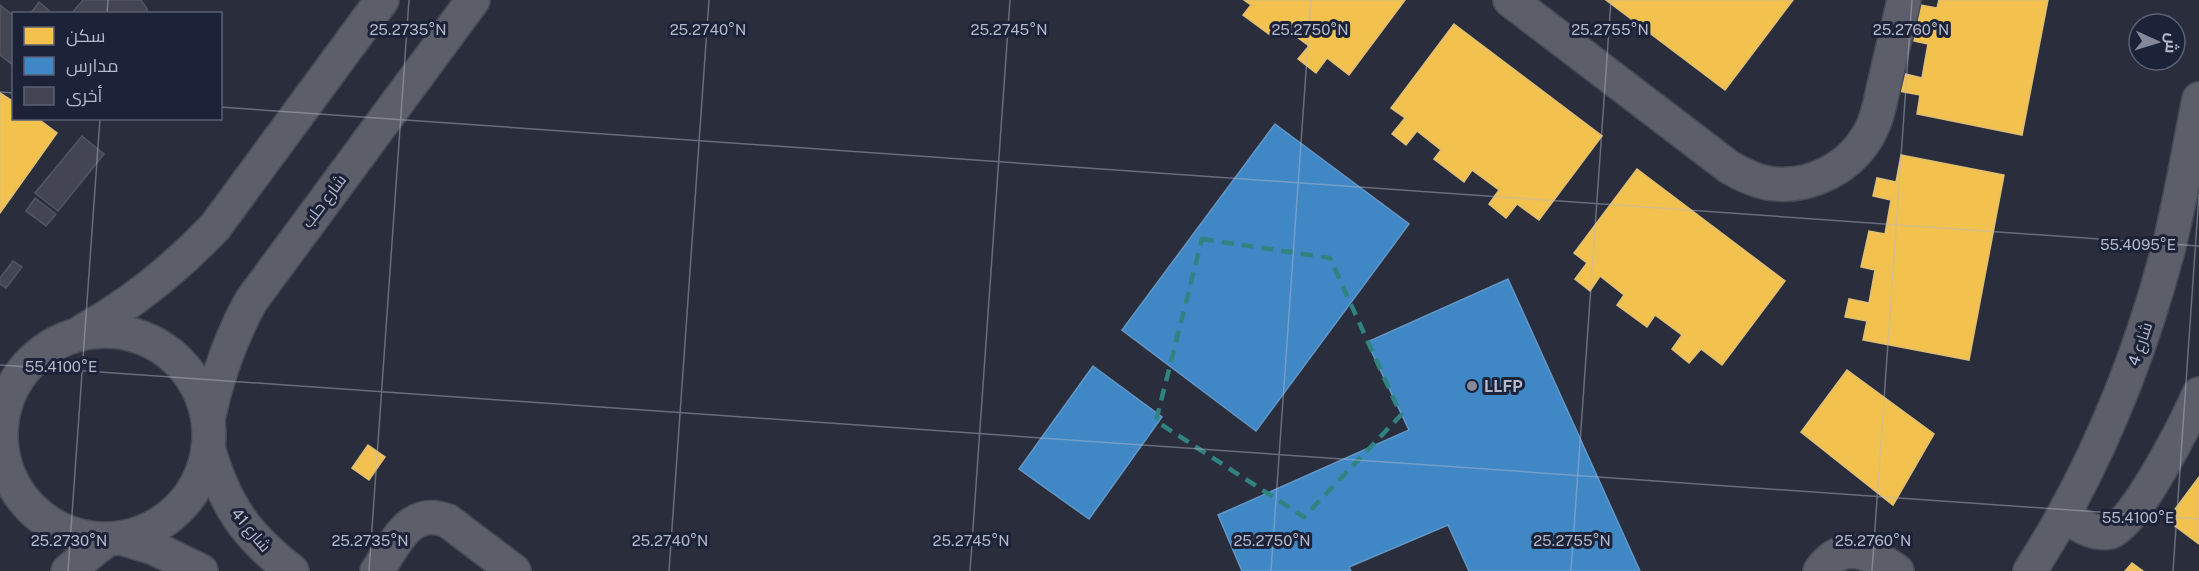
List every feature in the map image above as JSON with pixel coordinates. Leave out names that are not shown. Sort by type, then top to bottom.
[{"type":"street","points":[[201,571],[154,548],[114,539],[80,537],[55,527],[34,512],[17,491],[5,467],[0,443],[3,413],[13,385],[30,362],[53,344],[80,333],[117,312],[152,287],[185,259],[215,227],[382,0]]},
{"type":"street","name":"شارع حلب","points":[[208,434],[214,388],[236,329],[251,301],[473,0]]},
{"type":"street","points":[[1510,0],[1729,167],[1747,177],[1767,183],[1787,184],[1818,178],[1845,162],[1860,147],[1872,129],[1904,0]]},
{"type":"street","name":"شارع 4","points":[[2030,571],[2091,464],[2137,356],[2170,243],[2190,187],[2199,99]]},
{"type":"street","points":[[68,571],[114,539],[147,531],[170,517],[188,498],[201,474],[208,434],[200,391],[184,367],[163,348],[137,335],[108,330],[80,333]]},
{"type":"street","points":[[2063,516],[2098,532],[2109,532],[2120,527],[2158,474],[2199,394]]},
{"type":"street","name":"شارع 41","points":[[208,434],[218,481],[233,511],[253,537],[292,571]]},
{"type":"street","points":[[377,571],[412,522],[424,517],[436,517],[448,521],[514,571]]},
{"type":"street","points":[[1820,571],[1835,557],[1846,552],[1860,552],[1874,555],[1897,571]]},
{"type":"highlighted area","points":[[1202,239],[1330,258],[1401,415],[1304,517],[1156,421]]},
{"type":"building: سكن","points":[[1244,0],[1405,0],[1349,75],[1327,58],[1316,73],[1298,59],[1309,46],[1282,26],[1273,37],[1243,15],[1251,5]]},
{"type":"building: سكن","points":[[1606,0],[1793,0],[1725,90]]},
{"type":"building: سكن","points":[[1939,0],[2048,0],[2022,135],[1917,114],[1920,95],[1898,91],[1901,73],[1922,78],[1928,44],[1914,41],[1921,5],[1937,8]]},
{"type":"building: سكن","points":[[1454,24],[1602,136],[1539,220],[1517,204],[1506,218],[1489,204],[1499,190],[1472,170],[1464,182],[1434,159],[1441,150],[1417,131],[1406,145],[1392,134],[1405,118],[1391,108]]},
{"type":"building: سكن","points":[[0,93],[12,101],[12,120],[40,120],[57,133],[0,213]]},
{"type":"building: سكن","points":[[1901,155],[2004,175],[1969,360],[1863,340],[1867,321],[1845,317],[1849,299],[1869,303],[1875,270],[1861,267],[1869,231],[1885,234],[1891,200],[1873,196],[1877,178],[1896,182]]},
{"type":"building: سكن","points":[[1637,169],[1785,281],[1722,365],[1701,349],[1689,363],[1672,349],[1682,335],[1655,315],[1647,327],[1617,305],[1624,295],[1600,276],[1590,291],[1575,279],[1587,263],[1574,253]]},
{"type":"building: سكن","points":[[1847,370],[1934,434],[1893,505],[1801,432]]},
{"type":"building: سكن","points":[[368,445],[385,457],[369,480],[352,468]]},
{"type":"building: سكن","points":[[2199,477],[2199,544],[2167,520]]},
{"type":"building: سكن","points":[[2132,563],[2143,571],[2125,571]]},
{"type":"building: مدارس","points":[[1275,124],[1409,224],[1256,431],[1122,330]]},
{"type":"building: مدارس","name":"LLFP","points":[[1508,279],[1640,571],[1469,571],[1448,525],[1349,567],[1351,571],[1242,571],[1218,515],[1409,430],[1367,342]]},
{"type":"building: مدارس","points":[[1093,366],[1162,417],[1089,519],[1019,469]]},
{"type":"building: أخرى","points":[[83,0],[141,0],[147,9],[147,12],[73,12]]},
{"type":"building: أخرى","points":[[39,2],[51,12],[32,12]]},
{"type":"building: أخرى","points":[[0,5],[12,14],[12,64],[0,55]]},
{"type":"building: أخرى","points":[[82,136],[104,154],[58,211],[35,193]]},
{"type":"building: أخرى","points":[[35,198],[56,214],[46,226],[26,211]]},
{"type":"building: أخرى","points":[[13,261],[22,267],[6,288],[0,284],[0,278]]},
{"type":"place","name":"LLFP","points":[[1472,386]]}]
